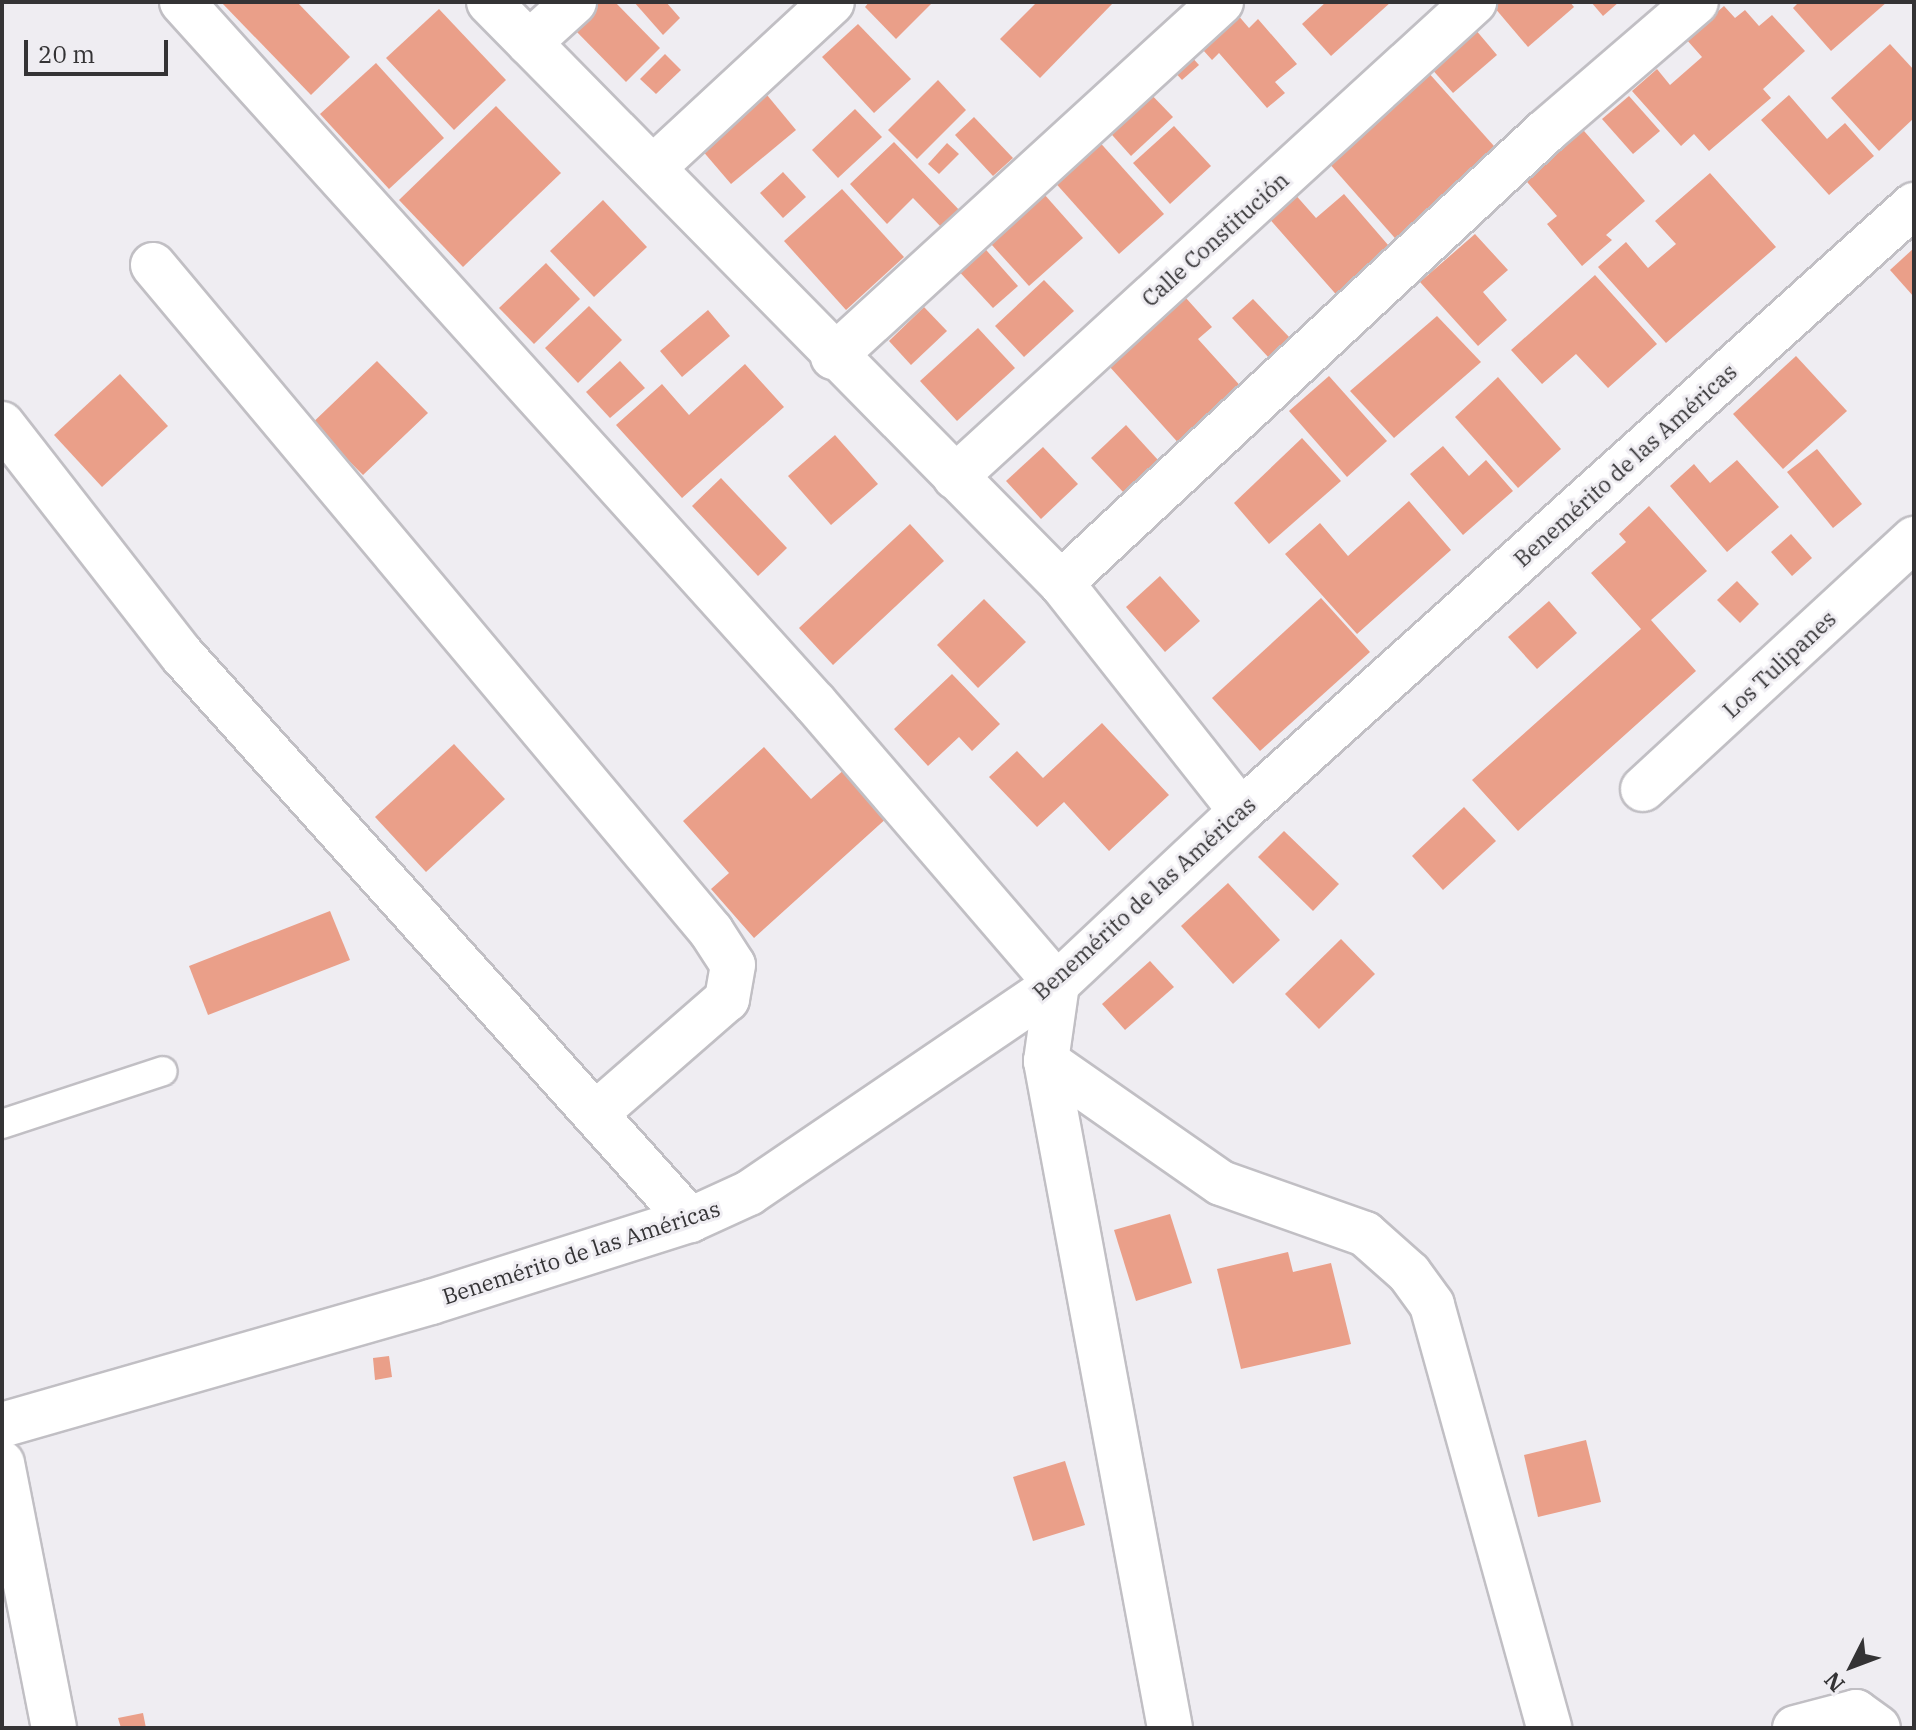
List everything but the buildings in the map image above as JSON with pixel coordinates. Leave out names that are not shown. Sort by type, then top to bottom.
[{"type":"street","points":[[182,2],[815,703],[1057,984],[1046,1061],[1170,1728]]},
{"type":"street","points":[[489,2],[655,166],[833,357],[1061,583],[1241,811]]},
{"type":"street","points":[[529,43],[574,2]]},
{"type":"street","points":[[655,166],[832,2]]},
{"type":"street","points":[[833,357],[1221,2]]},
{"type":"street","name":"Calle Constitución","points":[[955,477],[1474,2]]},
{"type":"street","points":[[1061,583],[1545,132],[1696,2]]},
{"type":"street","name":"Benemérito de las Américas","points":[[2,1425],[431,1302],[690,1220],[749,1193],[1057,984],[1241,811],[1914,205]]},
{"type":"street","points":[[153,265],[711,931],[733,965],[727,999],[595,1114]]},
{"type":"street","points":[[2,424],[182,655],[690,1220]]},
{"type":"street","name":"Los Tulipanes","points":[[1643,789],[1914,539]]},
{"type":"street","points":[[1046,1061],[1221,1183],[1365,1234],[1409,1273],[1432,1305],[1549,1728]]},
{"type":"street","points":[[2,1463],[54,1728]]},
{"type":"street","points":[[1795,1728],[1856,1712],[1878,1728]]},
{"type":"lane","points":[[2,1124],[163,1071]]}]
